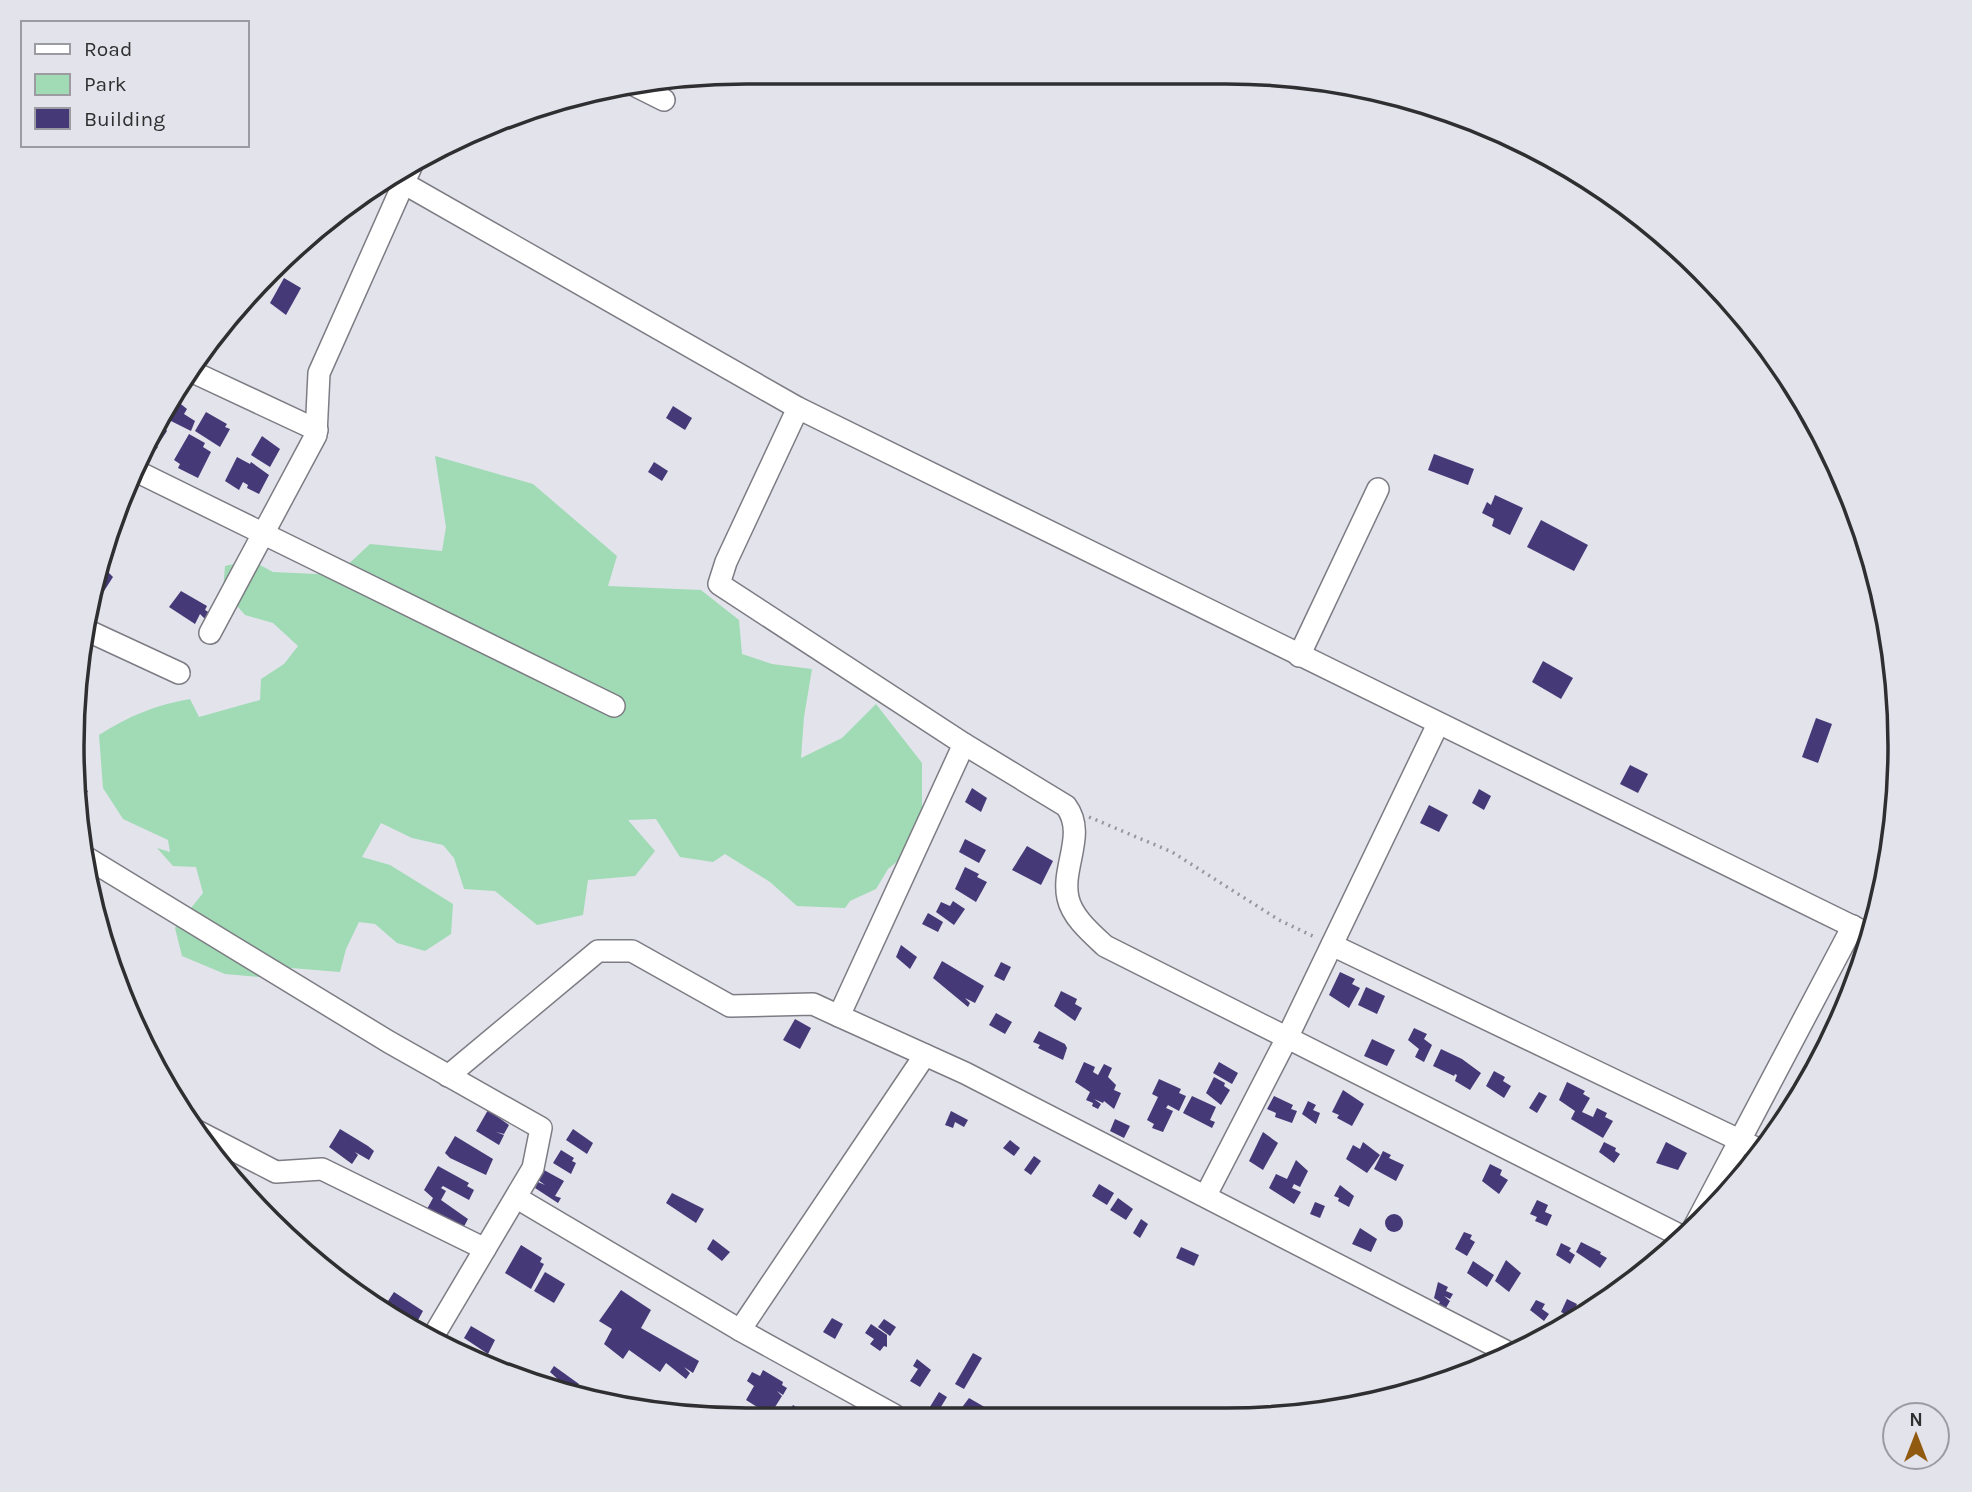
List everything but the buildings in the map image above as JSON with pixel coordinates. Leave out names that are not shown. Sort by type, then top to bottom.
[{"type":"street","points":[[648,92],[664,100]]},
{"type":"street","points":[[401,181],[798,408],[1861,930]]},
{"type":"street","points":[[210,632],[317,430],[319,373],[394,186]]},
{"type":"street","points":[[198,375],[317,430]]},
{"type":"street","points":[[798,408],[726,562],[719,584],[964,744],[1066,806],[1071,812],[1075,830],[1068,900],[1082,924],[1105,946],[1674,1233]]},
{"type":"street","points":[[142,474],[614,706]]},
{"type":"street","points":[[1299,656],[1378,489]]},
{"type":"street","points":[[94,634],[178,673]]},
{"type":"street","points":[[1206,1195],[1288,1036],[1438,724]]},
{"type":"street","points":[[839,1016],[964,744]]},
{"type":"street","points":[[95,864],[389,1042],[541,1128],[533,1168],[436,1331]]},
{"type":"street","points":[[1712,1195],[1861,933]]},
{"type":"street","points":[[1332,945],[1753,1146]]},
{"type":"street","points":[[448,1076],[598,951],[632,951],[730,1006],[813,1004],[925,1055],[1206,1195],[1500,1348]]},
{"type":"street","points":[[740,1330],[925,1055]]},
{"type":"street","points":[[215,1140],[276,1172],[322,1169],[485,1249]]},
{"type":"street","points":[[517,1198],[740,1330],[881,1408]]},
{"type":"path","points":[[1071,812],[1172,852],[1279,920],[1332,945]]},
{"type":"green space","points":[[435,456],[533,484],[617,556],[608,586],[701,590],[739,620],[742,654],[772,664],[812,669],[801,758],[842,738],[876,704],[922,763],[922,815],[911,850],[888,869],[876,889],[850,901],[845,908],[797,906],[770,882],[725,854],[713,862],[680,857],[656,819],[628,820],[655,851],[635,876],[588,880],[583,915],[537,925],[495,891],[464,889],[454,858],[443,845],[412,838],[381,823],[362,857],[390,865],[453,904],[451,934],[425,951],[397,943],[375,924],[359,922],[346,949],[340,972],[291,968],[259,977],[225,974],[182,956],[175,928],[203,893],[196,867],[173,866],[157,848],[170,852],[168,840],[123,819],[103,788],[99,735],[143,712],[177,701],[190,699],[199,717],[260,700],[261,679],[284,664],[298,646],[273,623],[245,615],[223,590],[225,566],[251,560],[273,572],[317,574],[342,570],[370,544],[442,551],[446,527]]}]
